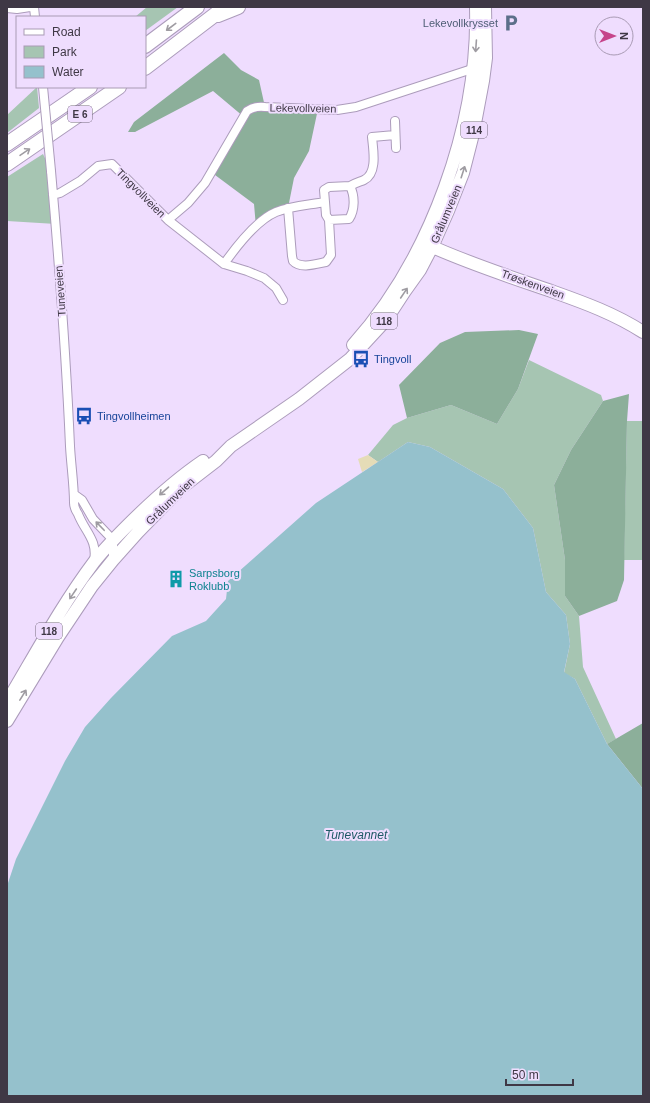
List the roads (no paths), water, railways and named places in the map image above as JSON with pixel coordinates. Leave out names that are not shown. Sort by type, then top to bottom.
[{"type":"highway","points":[[146,45],[197,7]]},
{"type":"highway","points":[[146,67],[225,7]]},
{"type":"highway","points":[[212,18],[238,7]]},
{"type":"highway","name":"E 6","points":[[7,144],[89,88]]},
{"type":"highway","name":"E 6","points":[[7,164],[118,88]]},
{"type":"main road","name":"Grålumveien","points":[[113,560],[181,488],[231,446],[300,399],[350,360],[386,320],[420,270],[426,244],[459,144],[467,112],[474,69],[477,31],[476,7]]},
{"type":"main road","name":"Grålumveien","points":[[426,244],[448,211],[463,173],[473,134],[486,58],[485,7]]},
{"type":"main road","name":"Trøskenveien","points":[[426,244],[596,308],[618,317],[643,332]]},
{"type":"main road","name":"Grålumveien","points":[[113,540],[176,480],[213,454],[231,446]]},
{"type":"main road","name":"118","points":[[7,702],[59,614],[94,562],[113,540]]},
{"type":"main road","name":"118","points":[[7,720],[73,614],[92,586],[113,560]]},
{"type":"street","points":[[7,8],[16,9],[30,7]]},
{"type":"street","name":"Lekevollveien","points":[[168,220],[188,203],[205,182],[247,111],[252,108],[259,106],[337,110],[356,107],[474,69],[486,58]]},
{"type":"street","name":"Tuneveien","points":[[43,88],[66,350],[70,447],[75,495],[74,505],[80,520],[92,539],[95,549],[94,562]]},
{"type":"street","points":[[395,121],[396,148]]},
{"type":"street","points":[[288,208],[293,261],[299,265],[326,262],[331,255],[324,190],[328,187],[350,186],[365,179],[371,172],[374,163],[372,137],[395,135]]},
{"type":"street","name":"Tingvollveien","points":[[53,195],[60,193],[80,181],[98,166],[102,164],[112,164],[168,220],[224,264],[247,270],[264,278],[276,288],[283,300]]},
{"type":"street","points":[[328,220],[349,219],[354,212],[353,192],[350,186]]},
{"type":"street","points":[[224,264],[239,244],[256,227],[275,212],[288,208],[325,202]]},
{"type":"street","points":[[75,495],[82,500],[90,514],[113,540],[113,560]]},
{"type":"water","name":"Tunevannet","points":[[408,442],[430,447],[503,489],[533,528],[546,592],[566,615],[570,644],[564,672],[575,679],[607,744],[643,789],[643,1096],[7,1096],[7,886],[16,859],[65,761],[85,727],[111,698],[172,636],[206,621],[226,599],[228,581],[316,503]]},
{"type":"place","name":"Lekevollkrysset","points":[[511,23]]},
{"type":"place","name":"Tingvoll","points":[[361,359]]},
{"type":"place","name":"Tingvollheimen","points":[[84,416]]},
{"type":"place","name":"Sarpsborg Roklubb","points":[[176,579]]}]
